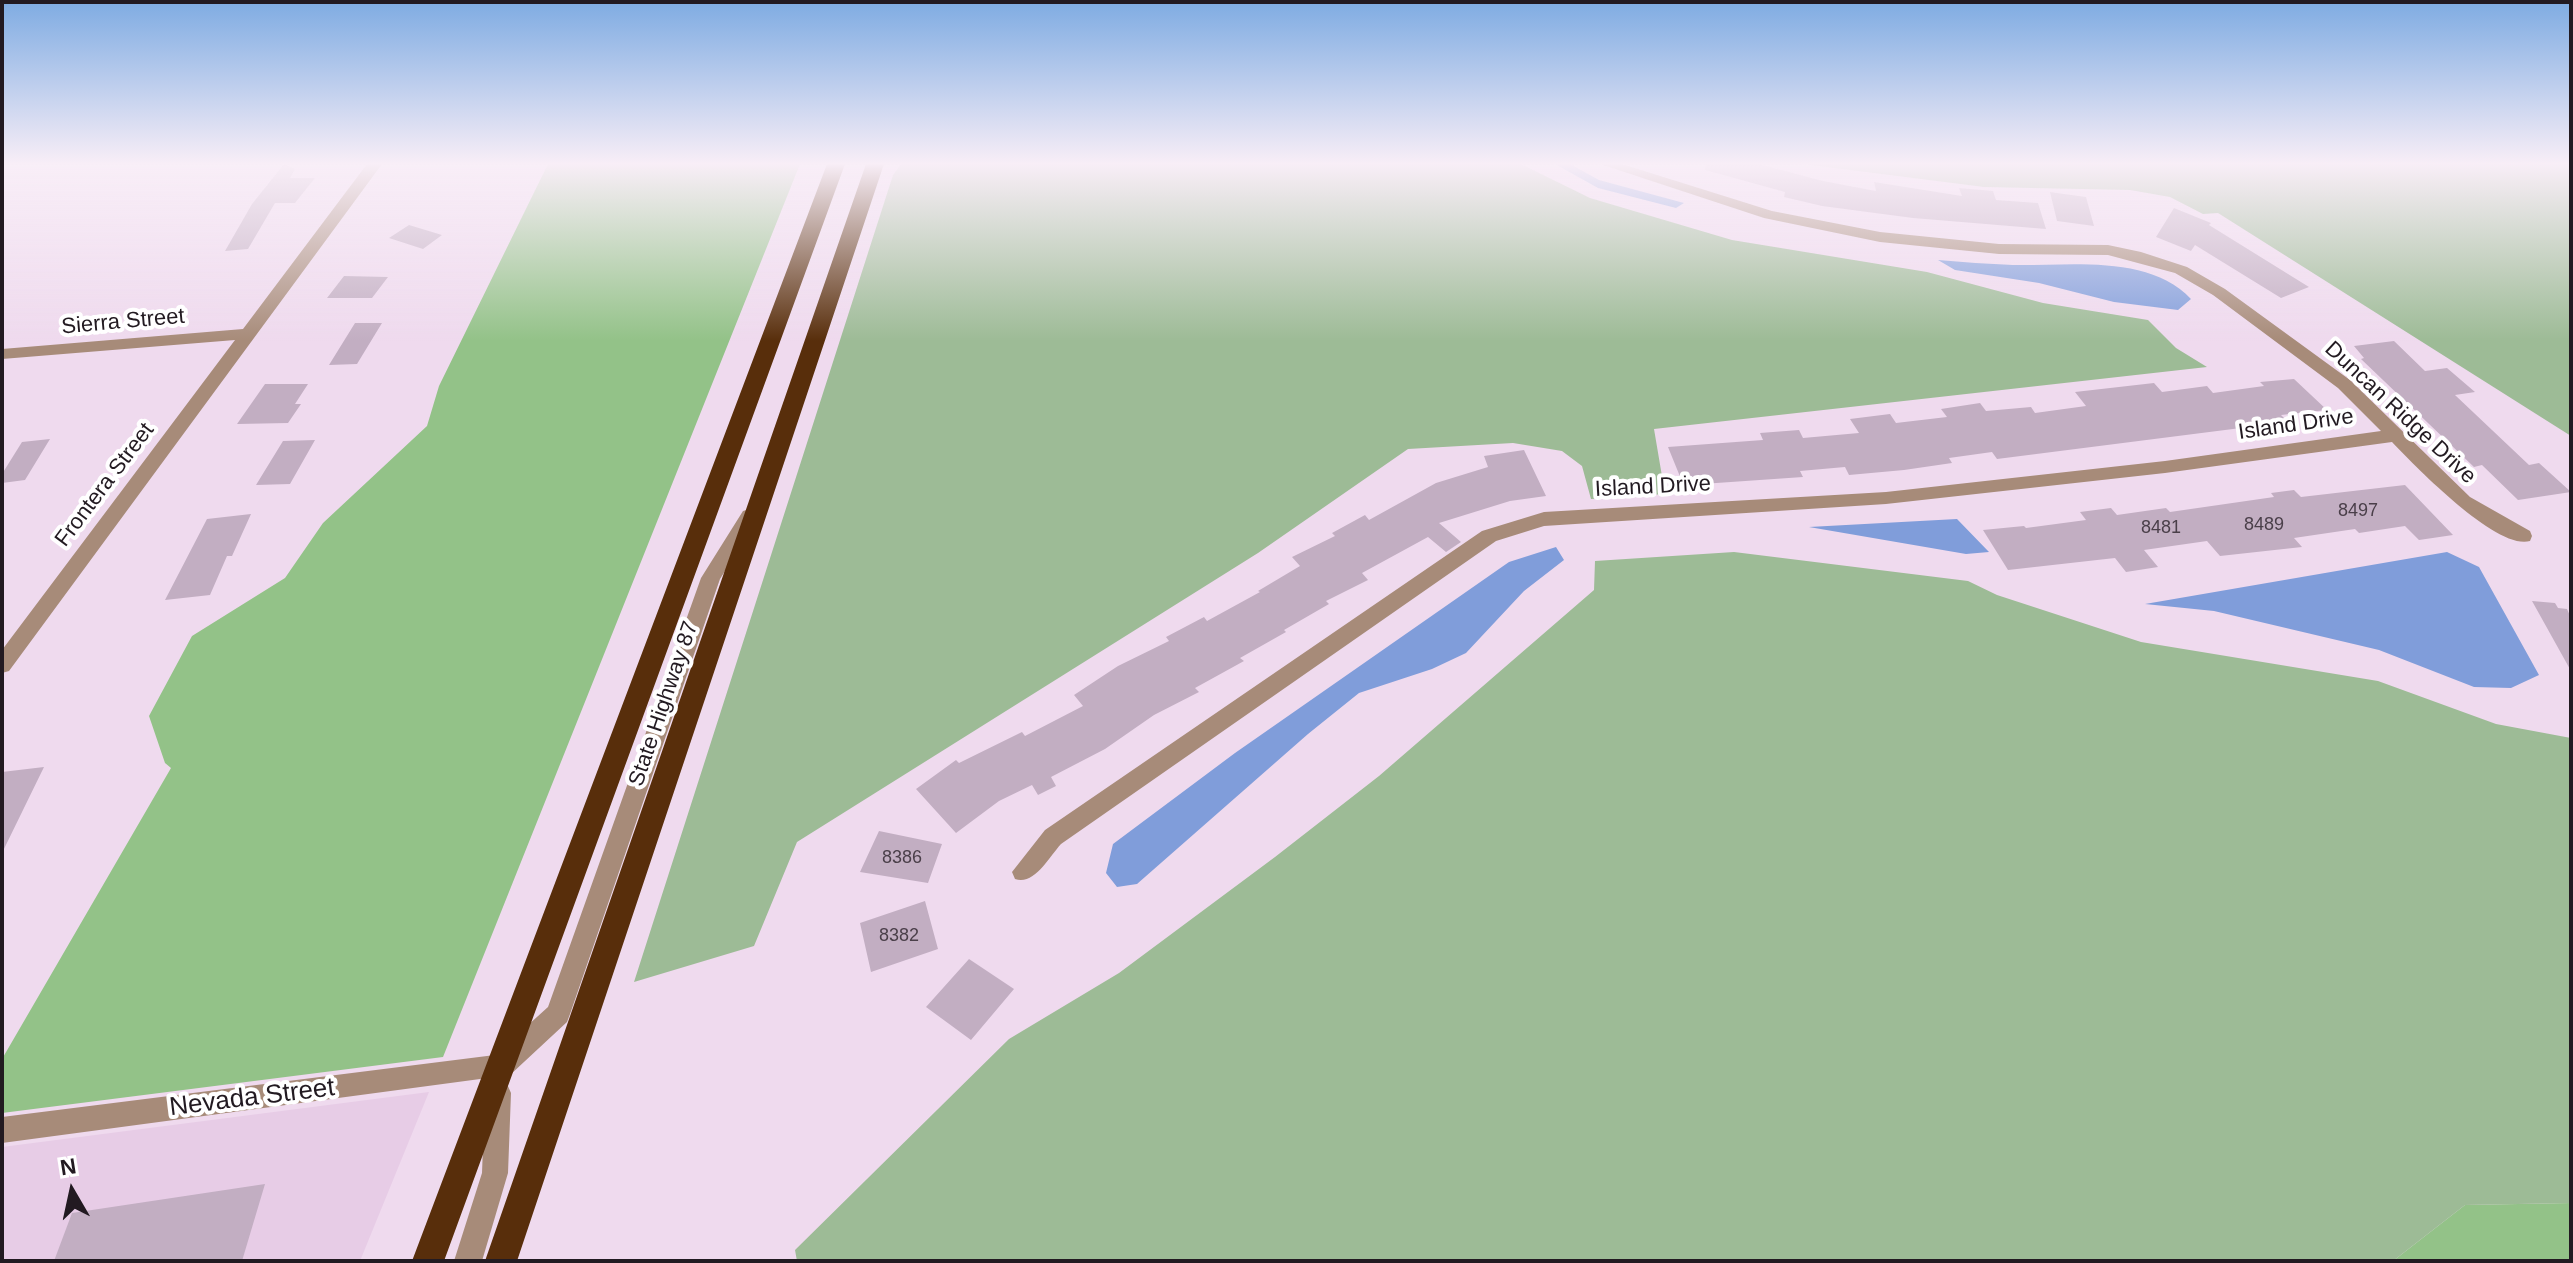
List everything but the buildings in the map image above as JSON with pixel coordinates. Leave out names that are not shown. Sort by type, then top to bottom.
[{"type":"highway","points":[[428,1261],[814,223]]},
{"type":"highway","name":"State Highway 87","points":[[501,1261],[855,223]]},
{"type":"street","name":"Frontera Street","points":[[3,662],[331,223]]},
{"type":"street","name":"Duncan Ridge Drive","points":[[1809,223],[1880,237],[1999,249],[2108,250],[2136,255],[2181,270],[2219,292],[2344,384],[2463,502],[2523,536]]},
{"type":"street","name":"Sierra Street","points":[[2,354],[247,334]]},
{"type":"street","name":"Island Drive","points":[[1023,872],[1053,837],[1489,536],[1544,519],[1918,495],[2165,467],[2396,435]]},
{"type":"street","points":[[468,1261],[495,1173],[494,1134],[501,1066],[558,1014],[711,578],[760,500]]},
{"type":"street","name":"Nevada Street","points":[[2,1130],[501,1066]]},
{"type":"shaded area","points":[[429,1092],[360,1261],[2,1261],[2,1147]]},
{"type":"green space","points":[[519,223],[776,223],[443,1057],[2,1113],[2,1059],[171,768],[165,763],[149,716],[192,636],[285,578],[323,523],[427,426],[439,386]]},
{"type":"green space","points":[[878,223],[1674,223],[1732,240],[1927,272],[2043,303],[2148,320],[2176,348],[2207,367],[1654,429],[1665,494],[1591,499],[1582,466],[1562,451],[1513,443],[1408,449],[1258,553],[797,842],[754,946],[634,982]]},
{"type":"green space","points":[[2234,223],[2571,223],[2571,436]]},
{"type":"green space","points":[[1734,552],[1968,581],[1997,595],[2141,642],[2378,681],[2496,724],[2571,738],[2571,1203],[2465,1205],[2393,1261],[797,1261],[795,1250],[1009,1039],[1119,973],[1379,776],[1594,590],[1595,561]]},
{"type":"green space","points":[[2571,1203],[2571,1261],[2393,1261],[2465,1205]]},
{"type":"water","points":[[1938,260],[2013,265],[2083,264],[2131,269],[2174,285],[2191,299],[2178,310],[2114,302],[2039,283],[1955,270]]},
{"type":"water","points":[[1957,519],[1989,552],[1966,554],[1809,527]]},
{"type":"water","points":[[1556,547],[1564,560],[1524,591],[1466,653],[1432,669],[1359,693],[1137,884],[1117,887],[1106,873],[1113,844],[1235,753],[1509,562]]},
{"type":"water","points":[[2447,552],[2479,567],[2539,675],[2511,688],[2474,687],[2379,650],[2214,611],[2145,604]]}]
